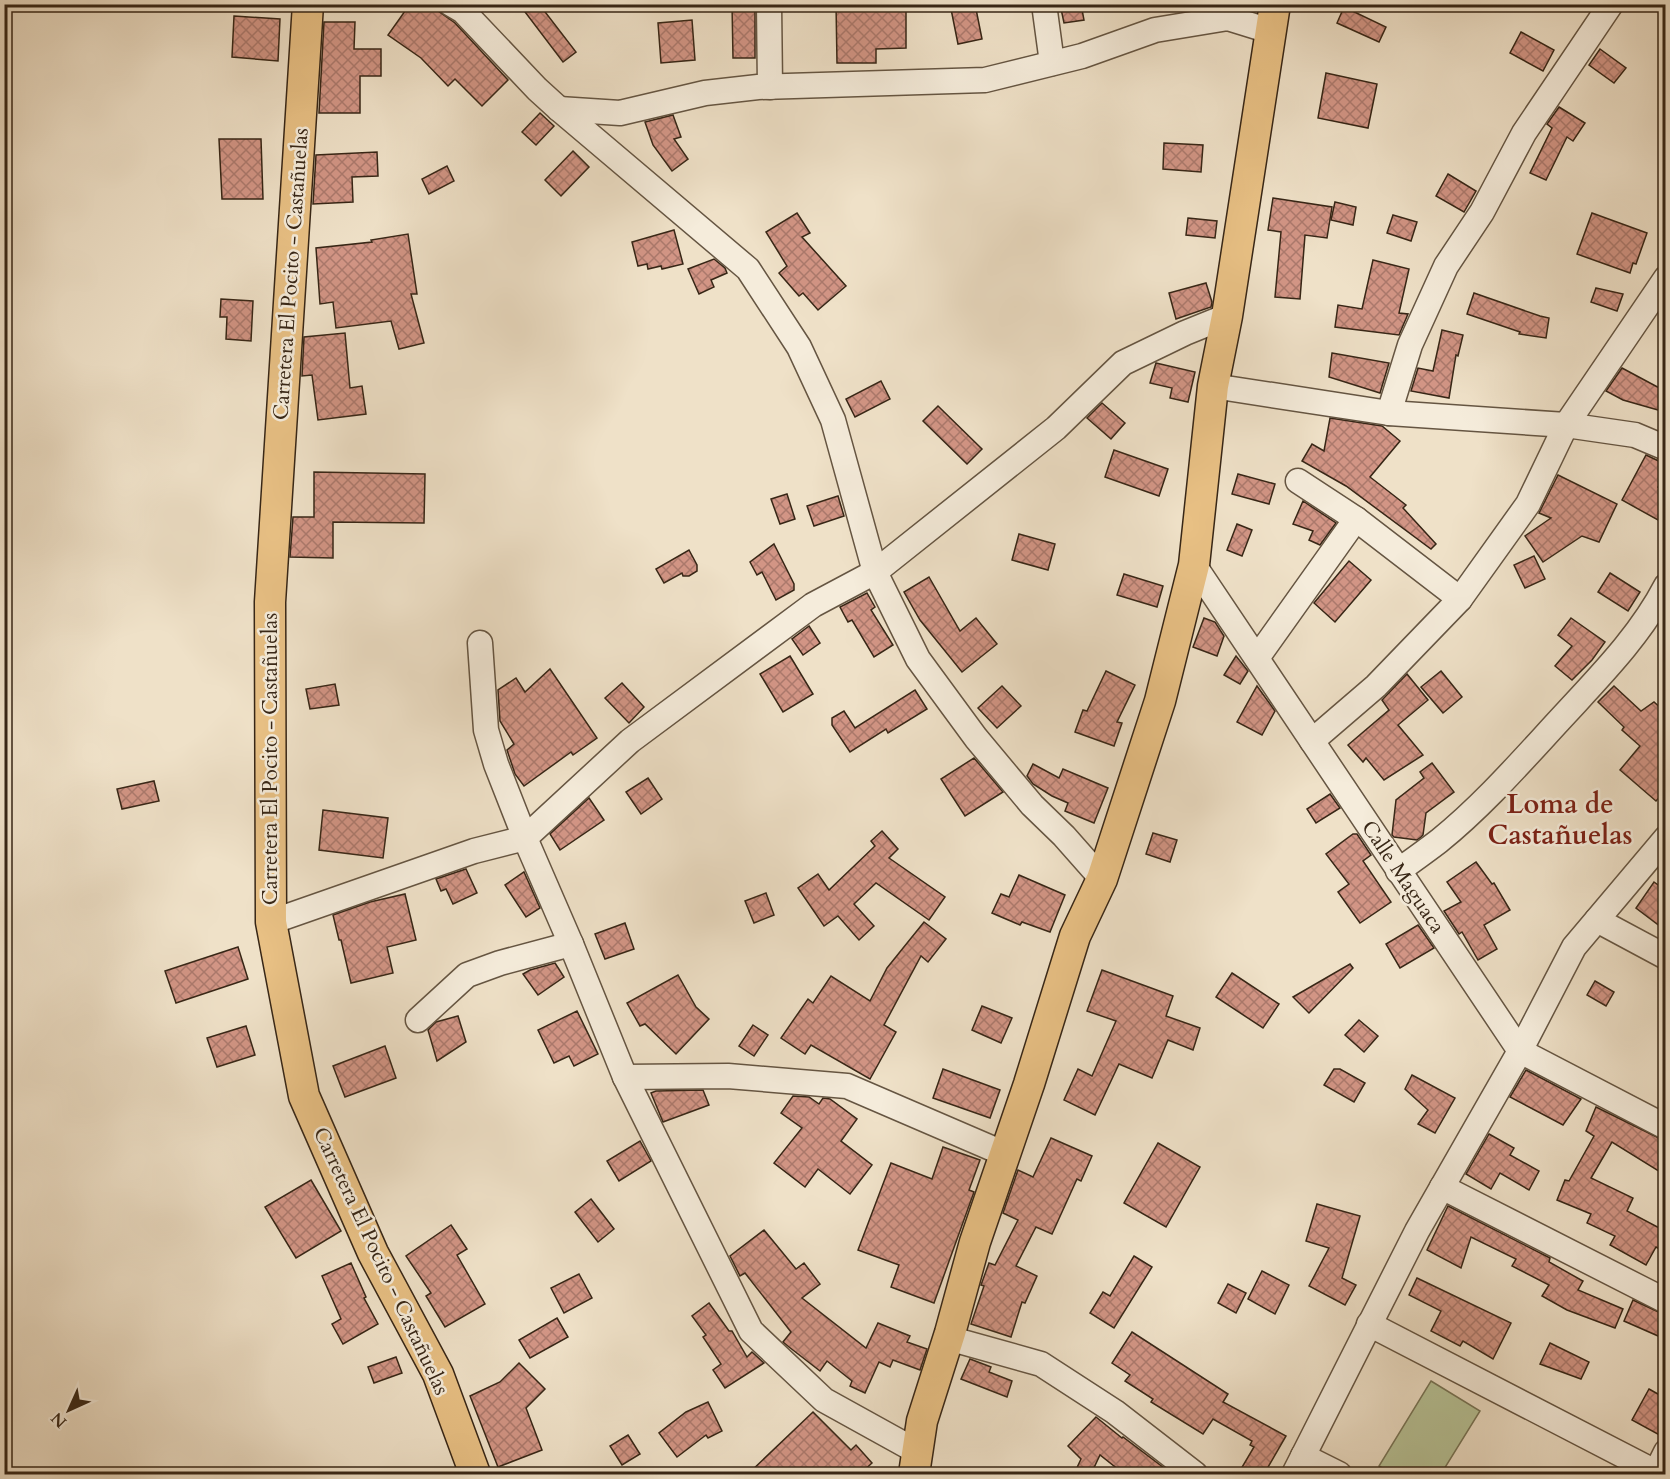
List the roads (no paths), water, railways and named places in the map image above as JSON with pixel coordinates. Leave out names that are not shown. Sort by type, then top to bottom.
[{"type":"main road","name":"Carretera El Pocito - Castañuelas","points":[[308,4],[270,602],[271,922],[304,1096],[373,1253],[438,1374],[476,1474]]},
{"type":"main road","points":[[916,1463],[922,1421],[975,1242],[1029,1084],[1075,936],[1102,879],[1160,701],[1194,565],[1213,386],[1227,316],[1273,18]]},
{"type":"street","points":[[769,4],[770,87]]},
{"type":"street","points":[[1044,4],[1052,63]]},
{"type":"street","points":[[1389,413],[1410,345],[1446,266],[1482,212],[1524,133],[1611,4]]},
{"type":"street","points":[[461,7],[537,89],[748,269],[799,347],[832,420],[875,572],[918,659],[976,738],[1032,805],[1102,879]]},
{"type":"street","points":[[559,109],[620,113],[705,93],[770,87],[986,80],[1082,56],[1155,30],[1228,18],[1273,18]]},
{"type":"street","points":[[1312,741],[1376,686],[1460,599],[1528,504],[1566,425],[1665,278]]},
{"type":"street","points":[[271,922],[474,851],[525,838],[630,741],[813,605],[875,572],[1056,428],[1123,363],[1185,333],[1227,316]]},
{"type":"street","points":[[1213,386],[1389,413],[1566,425],[1635,435],[1665,448]]},
{"type":"street","points":[[1298,481],[1356,519],[1460,599]]},
{"type":"street","points":[[1257,658],[1356,519]]},
{"type":"street","name":"Calle Maguaca","points":[[1194,565],[1520,1051],[1665,1127]]},
{"type":"street","points":[[1398,871],[1439,840],[1485,799],[1529,753],[1612,663],[1654,609],[1665,586]]},
{"type":"street","points":[[480,643],[486,730],[496,764],[525,838],[625,1077],[751,1331],[824,1400],[916,1463]]},
{"type":"street","points":[[1339,1474],[1298,1465],[1417,1231],[1520,1051],[1574,947],[1665,838]]},
{"type":"street","points":[[1596,920],[1665,957]]},
{"type":"street","points":[[418,1020],[467,975],[500,963],[571,944]]},
{"type":"street","points":[[625,1077],[728,1076],[847,1086],[1005,1154]]},
{"type":"street","points":[[1442,1187],[1665,1301]]},
{"type":"street","points":[[1369,1324],[1659,1468]]},
{"type":"street","points":[[948,1338],[1041,1364],[1115,1412],[1195,1474]]},
{"type":"district","name":"Loma de Castañuelas","points":[[1560,820]]}]
